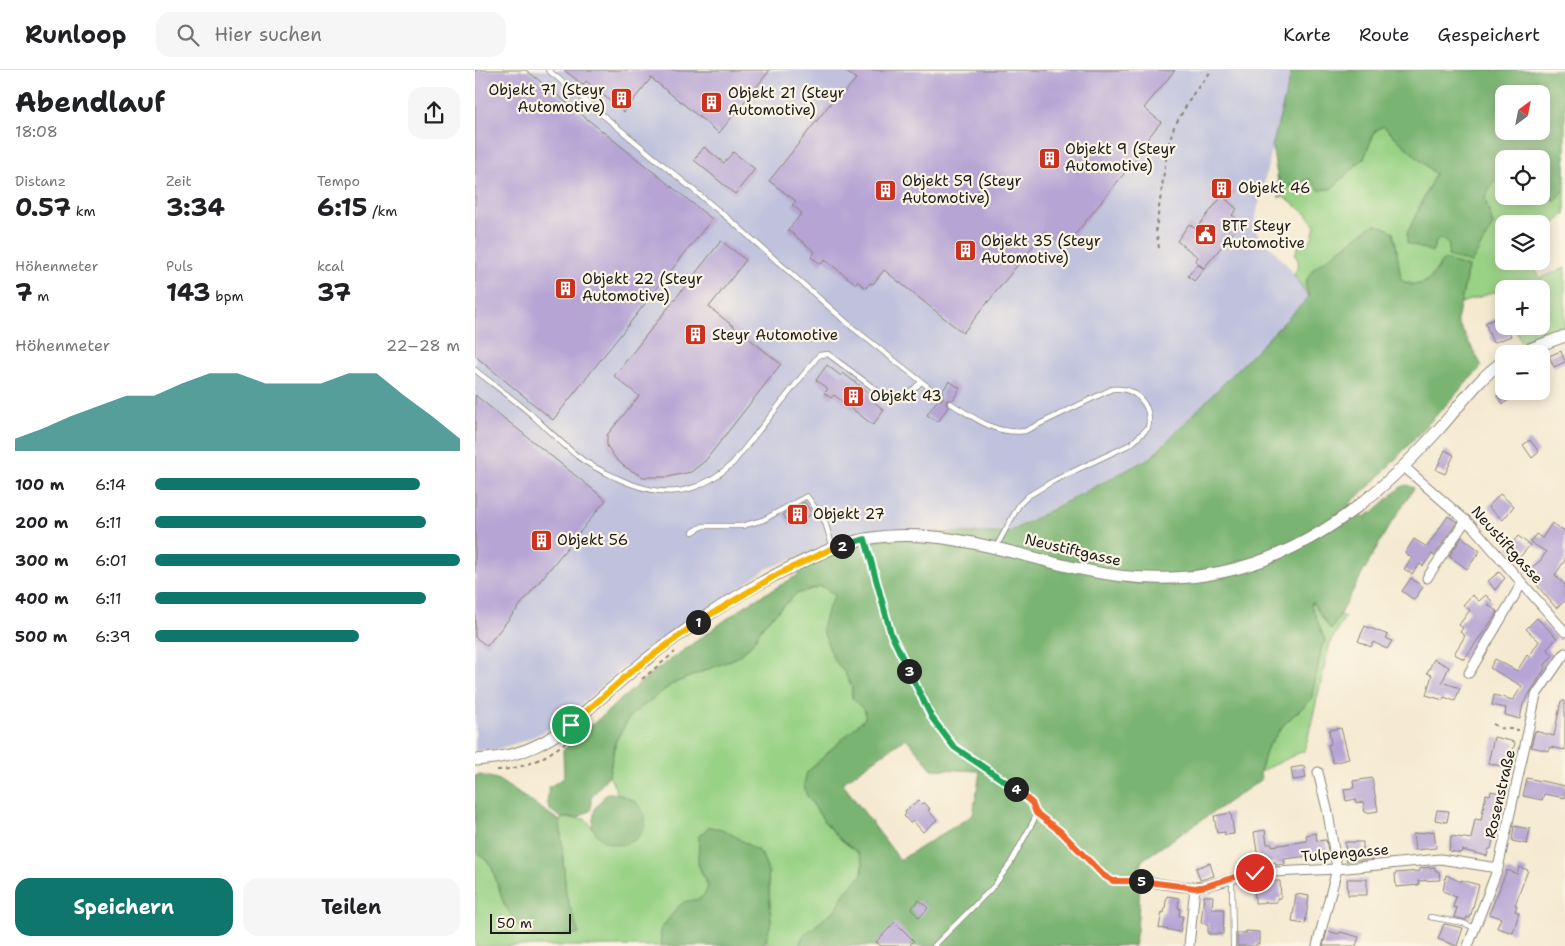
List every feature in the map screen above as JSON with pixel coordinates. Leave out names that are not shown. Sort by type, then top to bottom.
[{"type":"street","points":[[1540,345],[1565,336]]},
{"type":"street","points":[[1403,466],[1432,437],[1483,378],[1495,368]]},
{"type":"street","name":"Neustiftgasse","points":[[475,760],[513,755],[548,741],[571,725],[633,670],[696,623],[778,574],[833,548],[865,539],[913,536],[955,539],[996,547],[1080,570],[1120,576],[1189,577],[1254,563],[1273,556],[1327,529],[1367,500],[1403,466],[1466,520],[1565,632]]},
{"type":"street","points":[[1427,578],[1466,520]]},
{"type":"street","points":[[1469,673],[1521,583]]},
{"type":"street","name":"Rosenstraße","points":[[1468,946],[1498,868],[1536,695],[1565,653]]},
{"type":"street","points":[[1317,946],[1337,869],[1328,812],[1318,772]]},
{"type":"street","name":"Tulpengasse","points":[[1146,881],[1195,888],[1255,873],[1337,869],[1440,859],[1498,868]]},
{"type":"street","points":[[1189,946],[1195,888]]},
{"type":"lane","points":[[548,70],[736,225],[853,328],[939,396]]},
{"type":"lane","points":[[475,370],[593,467],[634,486],[654,492],[672,493],[706,482],[733,463],[819,355],[828,354],[873,389],[891,398],[909,392],[921,382]]},
{"type":"lane","points":[[951,404],[996,430],[1012,433],[1025,431],[1105,392],[1116,389],[1136,394],[1149,413],[1148,428],[1131,444],[1055,480],[1028,496],[1019,504],[996,547]]},
{"type":"lane","points":[[693,532],[703,526],[742,526],[763,520],[807,496],[825,522],[833,548]]},
{"type":"lane","points":[[865,539],[891,634],[932,718],[954,747],[1013,786],[1032,803],[1036,813],[1010,864],[994,886],[934,946]]},
{"type":"lane","points":[[1232,878],[1233,946]]},
{"type":"lane","points":[[1430,917],[1463,923],[1475,928]]},
{"type":"path","points":[[1159,248],[1156,229],[1168,145],[1174,126],[1193,94],[1212,70]]},
{"type":"path","points":[[641,679],[680,649]]},
{"type":"path","points":[[1493,724],[1511,730],[1529,731]]},
{"type":"path","points":[[497,770],[531,764],[552,753],[567,742]]},
{"type":"path","points":[[1036,813],[1060,831],[1103,875],[1113,881],[1146,881]]},
{"type":"shaded area","points":[[475,70],[1291,70],[1253,228],[1288,266],[1309,297],[1151,456],[1007,532],[861,534],[766,569],[622,669],[552,728],[524,741],[498,749],[475,751]]},
{"type":"green space","points":[[1292,70],[1565,70],[1565,189],[1556,201],[1550,198],[1550,150],[1495,150],[1495,181],[1485,199],[1493,225],[1471,263],[1448,256],[1449,245],[1442,239],[1437,240],[1432,252],[1407,243],[1407,234],[1435,174],[1383,126],[1375,131],[1364,158],[1331,189],[1319,190],[1310,179],[1283,189],[1277,174],[1272,147]]},
{"type":"green space","points":[[1383,126],[1435,174],[1407,234],[1437,240],[1442,239],[1449,244],[1493,225],[1485,199],[1495,181],[1495,205],[1550,205],[1550,198],[1556,201],[1565,189],[1565,214],[1550,228],[1550,215],[1495,215],[1495,270],[1536,270],[1540,278],[1565,268],[1565,328],[1550,333],[1550,280],[1495,280],[1495,292],[1461,303],[1468,267],[1440,263],[1425,282],[1420,284],[1408,283],[1401,280],[1396,245],[1313,270],[1305,283],[1309,297],[1294,275],[1299,264],[1295,254],[1299,245],[1308,243],[1312,238],[1315,226],[1306,213],[1282,196],[1279,198],[1277,174],[1283,189],[1310,179],[1331,189],[1364,158],[1375,131]]},
{"type":"green space","points":[[1374,224],[1385,227],[1393,232],[1401,280],[1405,282],[1417,284],[1429,280],[1444,259],[1468,267],[1457,321],[1482,366],[1375,481],[1349,504],[1364,517],[1373,512],[1401,487],[1407,485],[1414,488],[1385,533],[1331,630],[1312,602],[1311,605],[1325,640],[1322,646],[1311,700],[1285,723],[1267,748],[1260,772],[1261,780],[1142,860],[1137,930],[1134,946],[828,946],[825,944],[822,946],[799,946],[803,936],[837,908],[844,894],[862,875],[863,862],[858,853],[839,838],[824,821],[806,794],[804,784],[807,772],[865,718],[865,711],[852,698],[852,687],[845,673],[833,658],[822,629],[827,611],[835,595],[821,586],[796,594],[765,623],[751,645],[736,658],[672,684],[631,715],[616,740],[609,775],[591,798],[591,810],[577,818],[562,818],[550,810],[547,802],[549,787],[564,778],[563,750],[648,676],[746,605],[800,574],[785,566],[867,532],[1007,533],[1151,457],[1309,297],[1305,283],[1313,269]],"holes":[[[906,738],[932,769],[980,771],[973,815],[900,860],[842,783]]]},
{"type":"green space","points":[[1518,335],[1543,335],[1521,342]]},
{"type":"green space","points":[[821,586],[836,594],[827,611],[833,658],[845,673],[852,687],[852,698],[865,711],[866,718],[807,772],[806,794],[824,821],[839,838],[858,853],[863,862],[862,875],[844,894],[837,908],[803,936],[799,946],[768,946],[766,937],[771,923],[768,871],[761,853],[751,847],[698,864],[708,887],[706,894],[660,930],[662,946],[475,946],[475,850],[491,865],[504,904],[578,934],[566,895],[560,821],[562,818],[586,819],[600,838],[637,803],[617,793],[609,775],[616,740],[631,715],[672,684],[736,658],[751,645],[765,623],[796,594]]},
{"type":"green space","points":[[1312,602],[1331,630],[1340,615],[1345,617],[1330,643],[1305,750],[1260,772],[1267,748],[1285,723],[1311,700],[1322,646],[1325,640],[1311,605]]},
{"type":"green space","points":[[480,775],[497,779],[560,821],[566,895],[579,934],[535,937],[518,926],[504,904],[491,865],[475,850],[475,776]]},
{"type":"green space","points":[[607,793],[630,799],[640,807],[645,816],[645,826],[641,834],[633,841],[624,844],[613,844],[601,839],[592,826],[595,808]]},
{"type":"green space","points":[[709,826],[730,833],[761,853],[768,871],[771,923],[764,946],[662,946],[660,930],[675,911],[684,902],[699,898],[706,892],[708,886],[698,864],[699,836]]},
{"type":"building","name":"Objekt 22 (Steyr Automotive)","points":[[475,70],[526,70],[712,219],[553,420],[475,356]]},
{"type":"building","name":"Objekt 21 (Steyr Automotive)","points":[[564,70],[770,70],[719,133],[651,78],[624,112],[586,81],[583,85]]},
{"type":"building","points":[[844,70],[1175,70],[1144,108],[1161,122],[1144,143],[1147,145],[1065,247],[1045,231],[963,333],[884,270],[873,284],[870,283],[866,288],[857,281],[856,284],[825,260],[821,264],[811,257],[815,252],[788,230],[802,213],[792,205],[796,201],[769,181],[841,90],[844,93],[856,79]]},
{"type":"building","points":[[704,147],[724,163],[733,152],[755,169],[735,194],[694,160]]},
{"type":"building","name":"Objekt 46","points":[[1219,179],[1235,192],[1228,200],[1212,188]]},
{"type":"building","name":"BTF Steyr Automotive","points":[[1222,196],[1237,209],[1232,215],[1241,223],[1204,268],[1195,261],[1198,257],[1177,241],[1189,224],[1196,229]]},
{"type":"building","name":"Steyr Automotive","points":[[721,241],[746,260],[709,307],[781,364],[705,461],[691,472],[668,477],[643,477],[625,467],[616,459],[607,446],[607,435],[639,396],[614,376]]},
{"type":"building","points":[[1197,264],[1204,269],[1194,281],[1188,276]]},
{"type":"building","points":[[1495,319],[1495,335],[1511,336],[1493,343],[1485,323]]},
{"type":"building","points":[[1561,351],[1565,362],[1554,367],[1550,356]]},
{"type":"building","name":"Objekt 43","points":[[827,365],[841,376],[843,373],[874,397],[872,400],[884,410],[873,425],[834,395],[831,398],[824,393],[828,389],[816,380]]},
{"type":"building","points":[[949,381],[960,388],[953,400],[947,400],[948,407],[938,422],[927,415],[938,399],[941,400],[943,398],[942,392]]},
{"type":"building","points":[[475,395],[606,500],[487,646],[475,637]]},
{"type":"building","points":[[1500,400],[1509,400],[1503,404]]},
{"type":"building","points":[[1530,440],[1539,452],[1532,458],[1523,445]]},
{"type":"building","points":[[1445,450],[1454,455],[1445,474],[1436,470]]},
{"type":"building","points":[[1500,494],[1514,506],[1503,520],[1488,507]]},
{"type":"building","name":"Objekt 27","points":[[805,502],[812,514],[790,526],[783,514]]},
{"type":"building","points":[[1448,516],[1457,522],[1434,556],[1432,554],[1423,566],[1420,564],[1412,574],[1404,569],[1412,558],[1405,553],[1414,539],[1427,547]]},
{"type":"building","points":[[1552,523],[1565,531],[1565,560],[1555,575],[1565,585],[1565,601],[1556,608],[1526,572],[1541,560],[1546,552],[1530,542],[1536,534],[1542,538]]},
{"type":"building","points":[[1518,536],[1530,545],[1520,557],[1508,548]]},
{"type":"building","points":[[1462,537],[1480,551],[1467,569],[1449,556]]},
{"type":"building","points":[[1499,572],[1505,578],[1495,590],[1488,581]]},
{"type":"building","points":[[1411,578],[1423,587],[1414,600],[1402,591]]},
{"type":"building","points":[[1472,595],[1479,601],[1486,595],[1492,601],[1488,605],[1498,612],[1464,659],[1454,654],[1465,636],[1460,632],[1463,628],[1459,625],[1470,610],[1463,605]]},
{"type":"building","points":[[1537,618],[1557,638],[1547,649],[1553,655],[1544,666],[1546,667],[1523,704],[1520,719],[1505,715],[1506,708],[1492,705],[1494,695],[1513,700],[1522,686],[1490,668],[1495,659],[1517,671],[1539,641],[1526,629]]},
{"type":"building","points":[[1365,626],[1388,635],[1386,638],[1392,641],[1387,649],[1373,642],[1371,647],[1358,641]]},
{"type":"building","points":[[1434,659],[1449,667],[1442,682],[1460,688],[1455,701],[1444,697],[1443,700],[1426,695],[1432,675],[1427,673]]},
{"type":"building","points":[[1561,701],[1565,701],[1565,750],[1550,747],[1549,751],[1531,747],[1535,731],[1554,736]]},
{"type":"building","points":[[1341,728],[1349,759],[1333,763],[1328,745],[1331,744],[1329,730]]},
{"type":"building","points":[[1494,737],[1515,742],[1510,768],[1488,763]]},
{"type":"building","points":[[1304,766],[1306,778],[1293,780],[1291,768]]},
{"type":"building","points":[[1372,778],[1378,811],[1365,813],[1363,802],[1356,803],[1356,799],[1346,801],[1344,789],[1354,788],[1353,781]]},
{"type":"building","points":[[1527,778],[1565,786],[1565,798],[1544,794],[1542,800],[1523,796]]},
{"type":"building","points":[[1491,791],[1504,794],[1498,822],[1502,823],[1500,832],[1495,831],[1491,849],[1489,849],[1487,856],[1462,850],[1461,853],[1449,851],[1451,836],[1471,839],[1475,819],[1481,820],[1486,794],[1490,795]]},
{"type":"building","points":[[919,800],[923,804],[924,802],[937,820],[923,832],[913,821],[910,823],[904,816],[905,812]]},
{"type":"building","points":[[1437,810],[1449,811],[1447,822],[1435,820]]},
{"type":"building","points":[[1231,813],[1234,834],[1225,835],[1225,832],[1217,833],[1214,816]]},
{"type":"building","points":[[1514,826],[1530,829],[1527,844],[1512,841]]},
{"type":"building","points":[[1265,830],[1267,844],[1272,844],[1272,846],[1307,841],[1306,835],[1316,833],[1317,841],[1326,840],[1329,857],[1310,860],[1309,856],[1284,859],[1285,864],[1276,865],[1275,862],[1259,865],[1254,832]]},
{"type":"building","points":[[1434,831],[1436,848],[1415,850],[1413,834]]},
{"type":"building","points":[[1345,842],[1363,842],[1363,850],[1373,849],[1373,859],[1346,861]]},
{"type":"building","points":[[1210,863],[1214,876],[1200,880],[1196,868]]},
{"type":"building","points":[[1435,867],[1435,870],[1439,872],[1440,880],[1418,881],[1419,885],[1396,887],[1395,873],[1420,871],[1420,868]]},
{"type":"building","points":[[1519,867],[1528,870],[1515,905],[1517,906],[1515,911],[1519,913],[1513,933],[1497,928],[1501,918],[1489,914],[1507,870],[1517,874]]},
{"type":"building","points":[[1446,875],[1461,882],[1461,880],[1479,885],[1470,918],[1467,917],[1466,920],[1454,917],[1457,908],[1453,907],[1456,897],[1443,891]]},
{"type":"building","points":[[1347,879],[1367,879],[1367,895],[1348,895]]},
{"type":"building","points":[[1264,881],[1280,881],[1281,898],[1277,898],[1277,902],[1255,903],[1254,886],[1265,885]]},
{"type":"building","points":[[1296,894],[1309,896],[1305,924],[1292,922]]},
{"type":"building","points":[[1167,896],[1179,898],[1179,916],[1183,916],[1180,932],[1159,928]]},
{"type":"building","points":[[1204,896],[1213,896],[1212,909],[1224,909],[1223,934],[1208,934],[1208,924],[1201,923]]},
{"type":"building","points":[[919,900],[928,908],[919,918],[911,909]]},
{"type":"building","points":[[895,922],[914,941],[909,946],[881,946],[876,942]]},
{"type":"building","points":[[1444,924],[1463,928],[1457,946],[1438,939]]},
{"type":"building","points":[[1246,931],[1259,932],[1259,944],[1256,944],[1256,946],[1237,946],[1237,933],[1246,933]]},
{"type":"building","points":[[1327,931],[1359,937],[1356,946],[1323,946]]},
{"type":"place","name":"Objekt 71 (Steyr Automotive)","points":[[621,99]]},
{"type":"place","name":"Objekt 21 (Steyr Automotive)","points":[[712,102]]},
{"type":"place","name":"Objekt 9 (Steyr Automotive)","points":[[1049,158]]},
{"type":"place","name":"Objekt 46","points":[[1222,188]]},
{"type":"place","name":"Objekt 59 (Steyr Automotive)","points":[[886,190]]},
{"type":"place","name":"BTF Steyr Automotive","points":[[1206,235]]},
{"type":"place","name":"Objekt 35 (Steyr Automotive)","points":[[965,250]]},
{"type":"place","name":"Objekt 22 (Steyr Automotive)","points":[[566,288]]},
{"type":"place","name":"Steyr Automotive","points":[[696,335]]},
{"type":"place","name":"Objekt 43","points":[[854,396]]},
{"type":"place","name":"Objekt 27","points":[[797,514]]},
{"type":"place","name":"Objekt 56","points":[[541,540]]},
{"type":"route","points":[[571,725],[633,670],[704,618],[778,574],[833,548],[865,539],[891,634],[932,718],[945,737],[962,753],[1013,786],[1032,803],[1036,813],[1060,831],[1103,875],[1113,881],[1146,881],[1195,888],[1255,873]]}]
